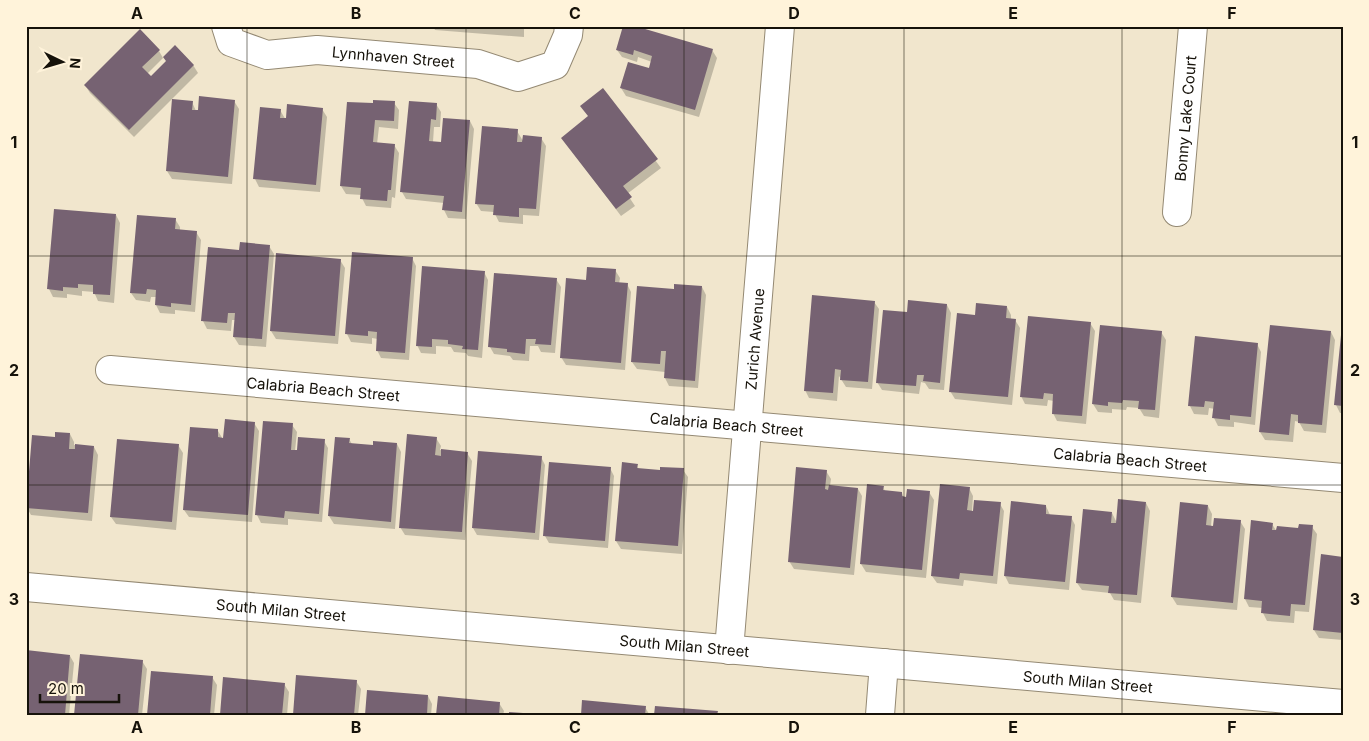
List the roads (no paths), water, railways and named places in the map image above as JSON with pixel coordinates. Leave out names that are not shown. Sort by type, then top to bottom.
[{"type":"street","name":"Lynnhaven Street","points":[[228,34],[267,55],[317,50],[478,64],[518,77],[555,66],[568,35],[568,26]]},
{"type":"street","name":"Zurich Avenue","points":[[729,650],[780,26]]},
{"type":"street","name":"Bonny Lake Court","points":[[1177,212],[1193,26]]},
{"type":"street","name":"Calabria Beach Street","points":[[110,370],[1343,478]]},
{"type":"street","name":"South Milan Street","points":[[26,587],[1343,704]]},
{"type":"street","points":[[880,715],[884,663]]}]
